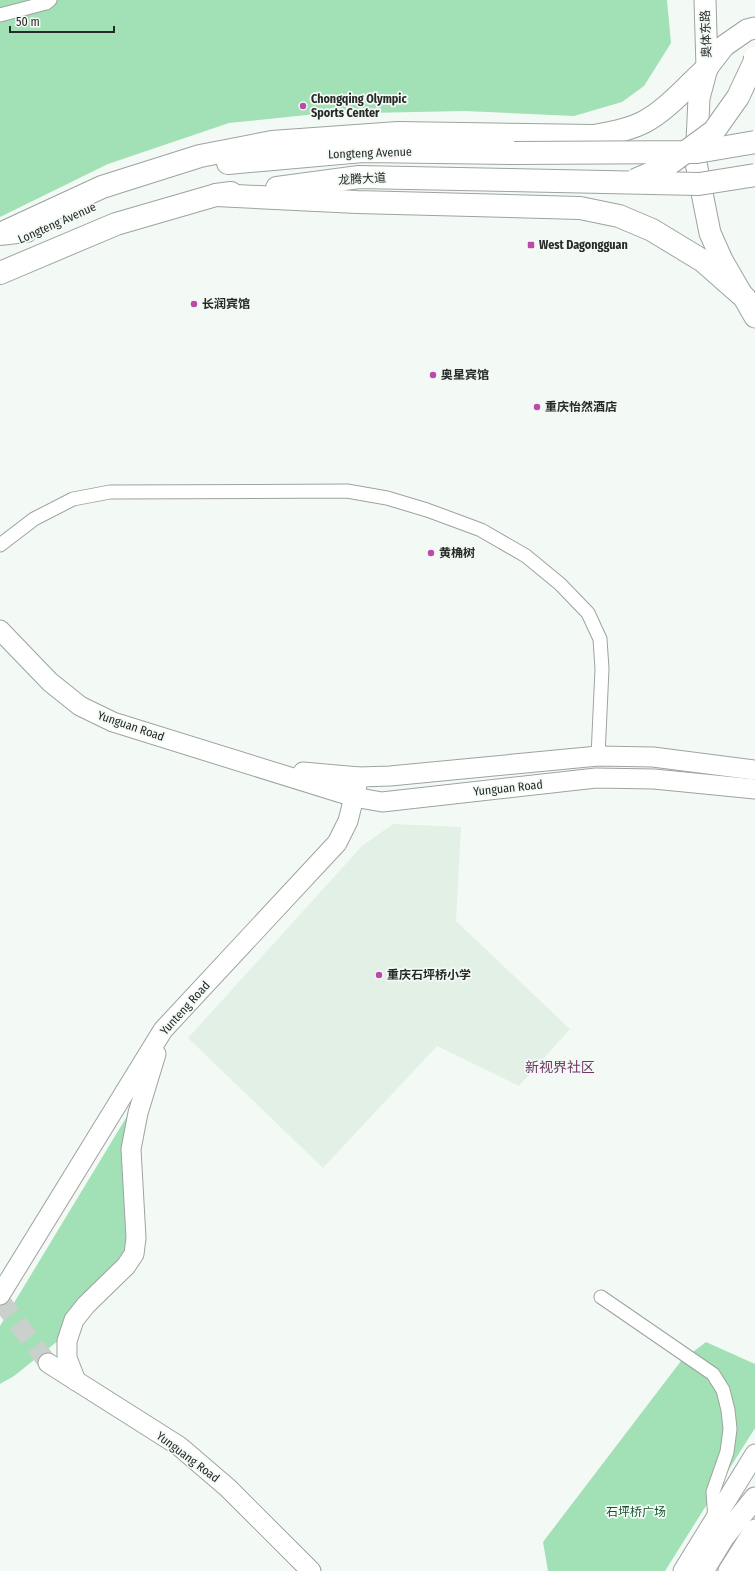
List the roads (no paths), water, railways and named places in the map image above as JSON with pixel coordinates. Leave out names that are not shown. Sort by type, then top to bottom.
[{"type":"highway","points":[[628,183],[665,167],[714,131],[738,98],[755,58]]},
{"type":"highway","points":[[0,234],[102,187],[200,156],[272,142],[398,133],[594,136],[620,131],[645,121],[666,106],[707,68]]},
{"type":"highway","name":"Longteng Avenue","points":[[0,248],[109,200],[209,165],[363,150],[514,153],[697,152],[755,142]]},
{"type":"highway","points":[[628,183],[699,184],[755,175]]},
{"type":"highway","name":"龙腾大道","points":[[216,195],[359,177],[628,183]]},
{"type":"highway","points":[[216,195],[357,202],[580,208],[619,216],[652,230],[703,261],[750,302]]},
{"type":"highway","name":"Longteng Avenue","points":[[0,273],[116,224],[216,195]]},
{"type":"main road","name":"奥体东路","points":[[705,0],[707,68]]},
{"type":"main road","points":[[755,28],[747,30],[724,46],[707,68],[699,98],[696,163],[710,233],[722,260],[750,302],[755,317]]},
{"type":"main road","points":[[703,1571],[723,1538],[755,1498]]},
{"type":"main road","points":[[728,1571],[755,1530]]},
{"type":"street","points":[[0,15],[46,3],[50,0]]},
{"type":"street","points":[[0,238],[29,235]]},
{"type":"street","points":[[0,545],[34,519],[73,499],[110,492],[347,491],[387,498],[427,510],[481,530],[526,556],[560,584],[588,614],[600,639],[602,669],[598,756]]},
{"type":"street","name":"Yunguan Road","points":[[0,630],[50,682],[80,706],[113,722],[266,768],[354,797],[382,802],[596,778],[654,779],[755,789]]},
{"type":"street","name":"Yunguan Road","points":[[266,768],[359,778],[598,756],[653,757],[755,770]]},
{"type":"street","name":"Yunteng Road","points":[[0,1295],[163,1030],[337,843],[348,820],[359,778]]},
{"type":"street","points":[[76,1381],[67,1358],[67,1341],[74,1320],[86,1305],[126,1266],[134,1254],[136,1238],[131,1149],[138,1113],[163,1030]]},
{"type":"street","points":[[601,1297],[713,1374],[723,1390],[728,1410],[730,1429],[728,1452],[713,1492],[715,1520]]},
{"type":"street","name":"Yunguang Road","points":[[48,1363],[179,1446],[228,1488],[311,1571]]},
{"type":"street","points":[[683,1571],[755,1454]]},
{"type":"street","points":[[746,1571],[755,1555]]},
{"type":"tunnel","points":[[0,1300],[48,1363]]},
{"type":"place","name":"Chongqing Olympic Sports Center","points":[[303,106]]},
{"type":"place","name":"West Dagongguan","points":[[531,245]]},
{"type":"place","name":"长润宾馆","points":[[194,304]]},
{"type":"place","name":"奥星宾馆","points":[[433,375]]},
{"type":"place","name":"重庆怡然酒店","points":[[537,407]]},
{"type":"place","name":"黄桷树","points":[[431,553]]},
{"type":"place","name":"重庆石坪桥小学","points":[[379,975]]},
{"type":"district","name":"新视界社区","points":[[560,1067]]},
{"type":"park label","name":"石坪桥广场","points":[[636,1512]]}]
